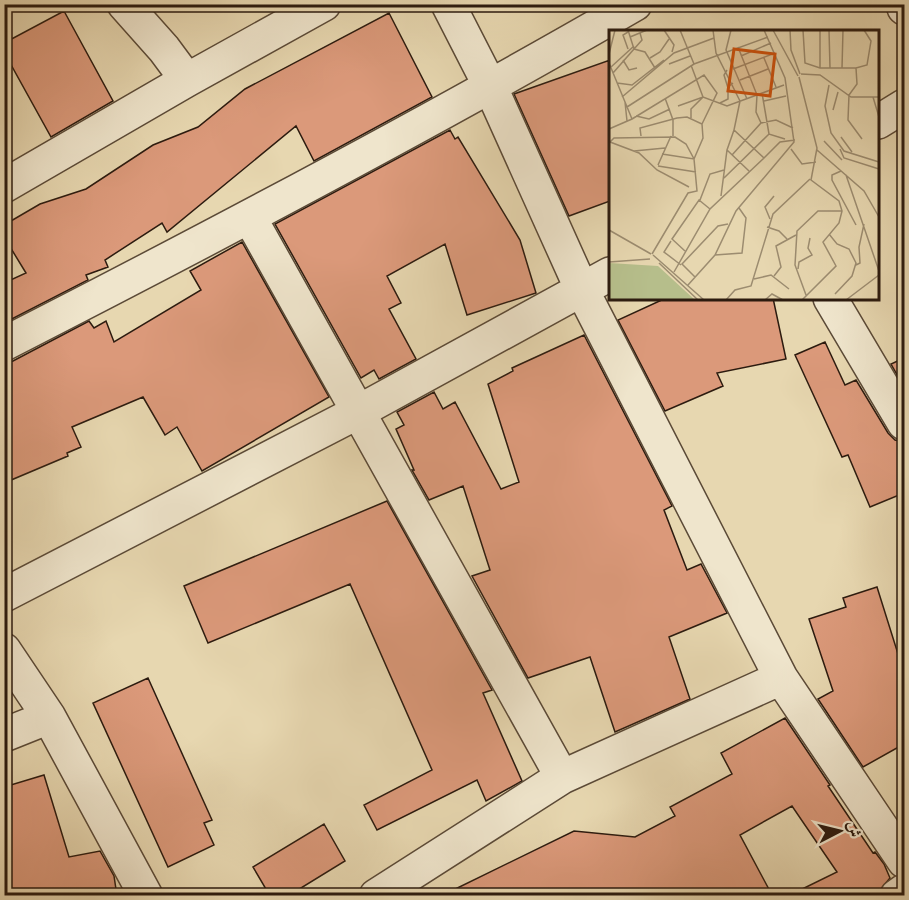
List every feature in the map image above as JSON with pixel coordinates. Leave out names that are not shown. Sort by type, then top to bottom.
[{"type":"street","points":[[124,4],[187,80]]},
{"type":"street","points":[[4,186],[324,4]]},
{"type":"street","points":[[448,4],[491,88],[582,290],[781,678],[904,861]]},
{"type":"street","points":[[4,344],[250,218],[491,88],[635,4]]},
{"type":"street","points":[[879,121],[904,106]]},
{"type":"street","points":[[250,218],[562,777]]},
{"type":"street","points":[[4,595],[358,412],[609,274]]},
{"type":"street","points":[[831,300],[904,423]]},
{"type":"street","points":[[4,650],[49,717],[146,896]]},
{"type":"street","points":[[376,896],[562,777],[781,678]]},
{"type":"street","points":[[4,735],[49,717]]},
{"type":"street","points":[[897,896],[904,891]]},
{"type":"building","points":[[64,11],[113,101],[51,137],[4,52],[4,43]]},
{"type":"building","points":[[389,13],[432,97],[314,161],[296,126],[167,232],[162,223],[105,260],[108,267],[86,275],[88,280],[4,323],[4,283],[26,273],[4,237],[4,225],[40,204],[86,189],[153,145],[198,127],[245,89]]},
{"type":"building","points":[[609,60],[609,201],[569,216],[514,94]]},
{"type":"building","points":[[450,130],[455,139],[458,137],[520,240],[536,293],[467,315],[445,244],[387,276],[401,303],[389,309],[416,359],[379,379],[374,370],[361,378],[275,224]]},
{"type":"building","points":[[242,242],[329,397],[202,471],[177,427],[165,435],[143,397],[72,427],[81,447],[67,453],[68,456],[4,483],[4,363],[13,361],[89,321],[94,328],[106,321],[114,342],[201,290],[190,271]]},
{"type":"building","points":[[662,300],[773,300],[786,359],[717,373],[723,386],[665,411],[618,320]]},
{"type":"building","points":[[584,335],[672,506],[664,510],[687,570],[701,564],[727,613],[669,637],[690,699],[615,732],[590,657],[528,678],[472,576],[490,570],[463,486],[429,500],[412,470],[414,470],[396,429],[404,425],[397,412],[434,392],[443,409],[455,402],[501,489],[519,482],[488,384],[513,371],[512,368]]},
{"type":"building","points":[[825,342],[845,385],[856,380],[888,433],[895,440],[904,442],[904,493],[870,507],[848,455],[842,457],[795,355]]},
{"type":"building","points":[[904,358],[904,387],[891,364]]},
{"type":"building","points":[[387,501],[492,690],[483,693],[522,781],[486,801],[477,780],[377,830],[364,805],[432,770],[350,584],[208,643],[184,586]]},
{"type":"building","points":[[877,587],[898,654],[904,651],[904,744],[863,767],[818,699],[833,691],[809,619],[846,607],[843,598]]},
{"type":"building","points":[[148,678],[212,820],[204,823],[214,845],[168,867],[93,703]]},
{"type":"building","points":[[785,718],[873,853],[875,852],[884,864],[890,878],[880,890],[868,896],[790,895],[837,872],[792,806],[740,835],[772,895],[441,896],[574,831],[635,837],[675,816],[670,807],[732,774],[721,753]]},
{"type":"building","points":[[44,775],[69,857],[100,851],[114,876],[117,896],[4,896],[4,787]]},
{"type":"building","points":[[324,824],[345,861],[288,896],[270,896],[253,867]]}]
